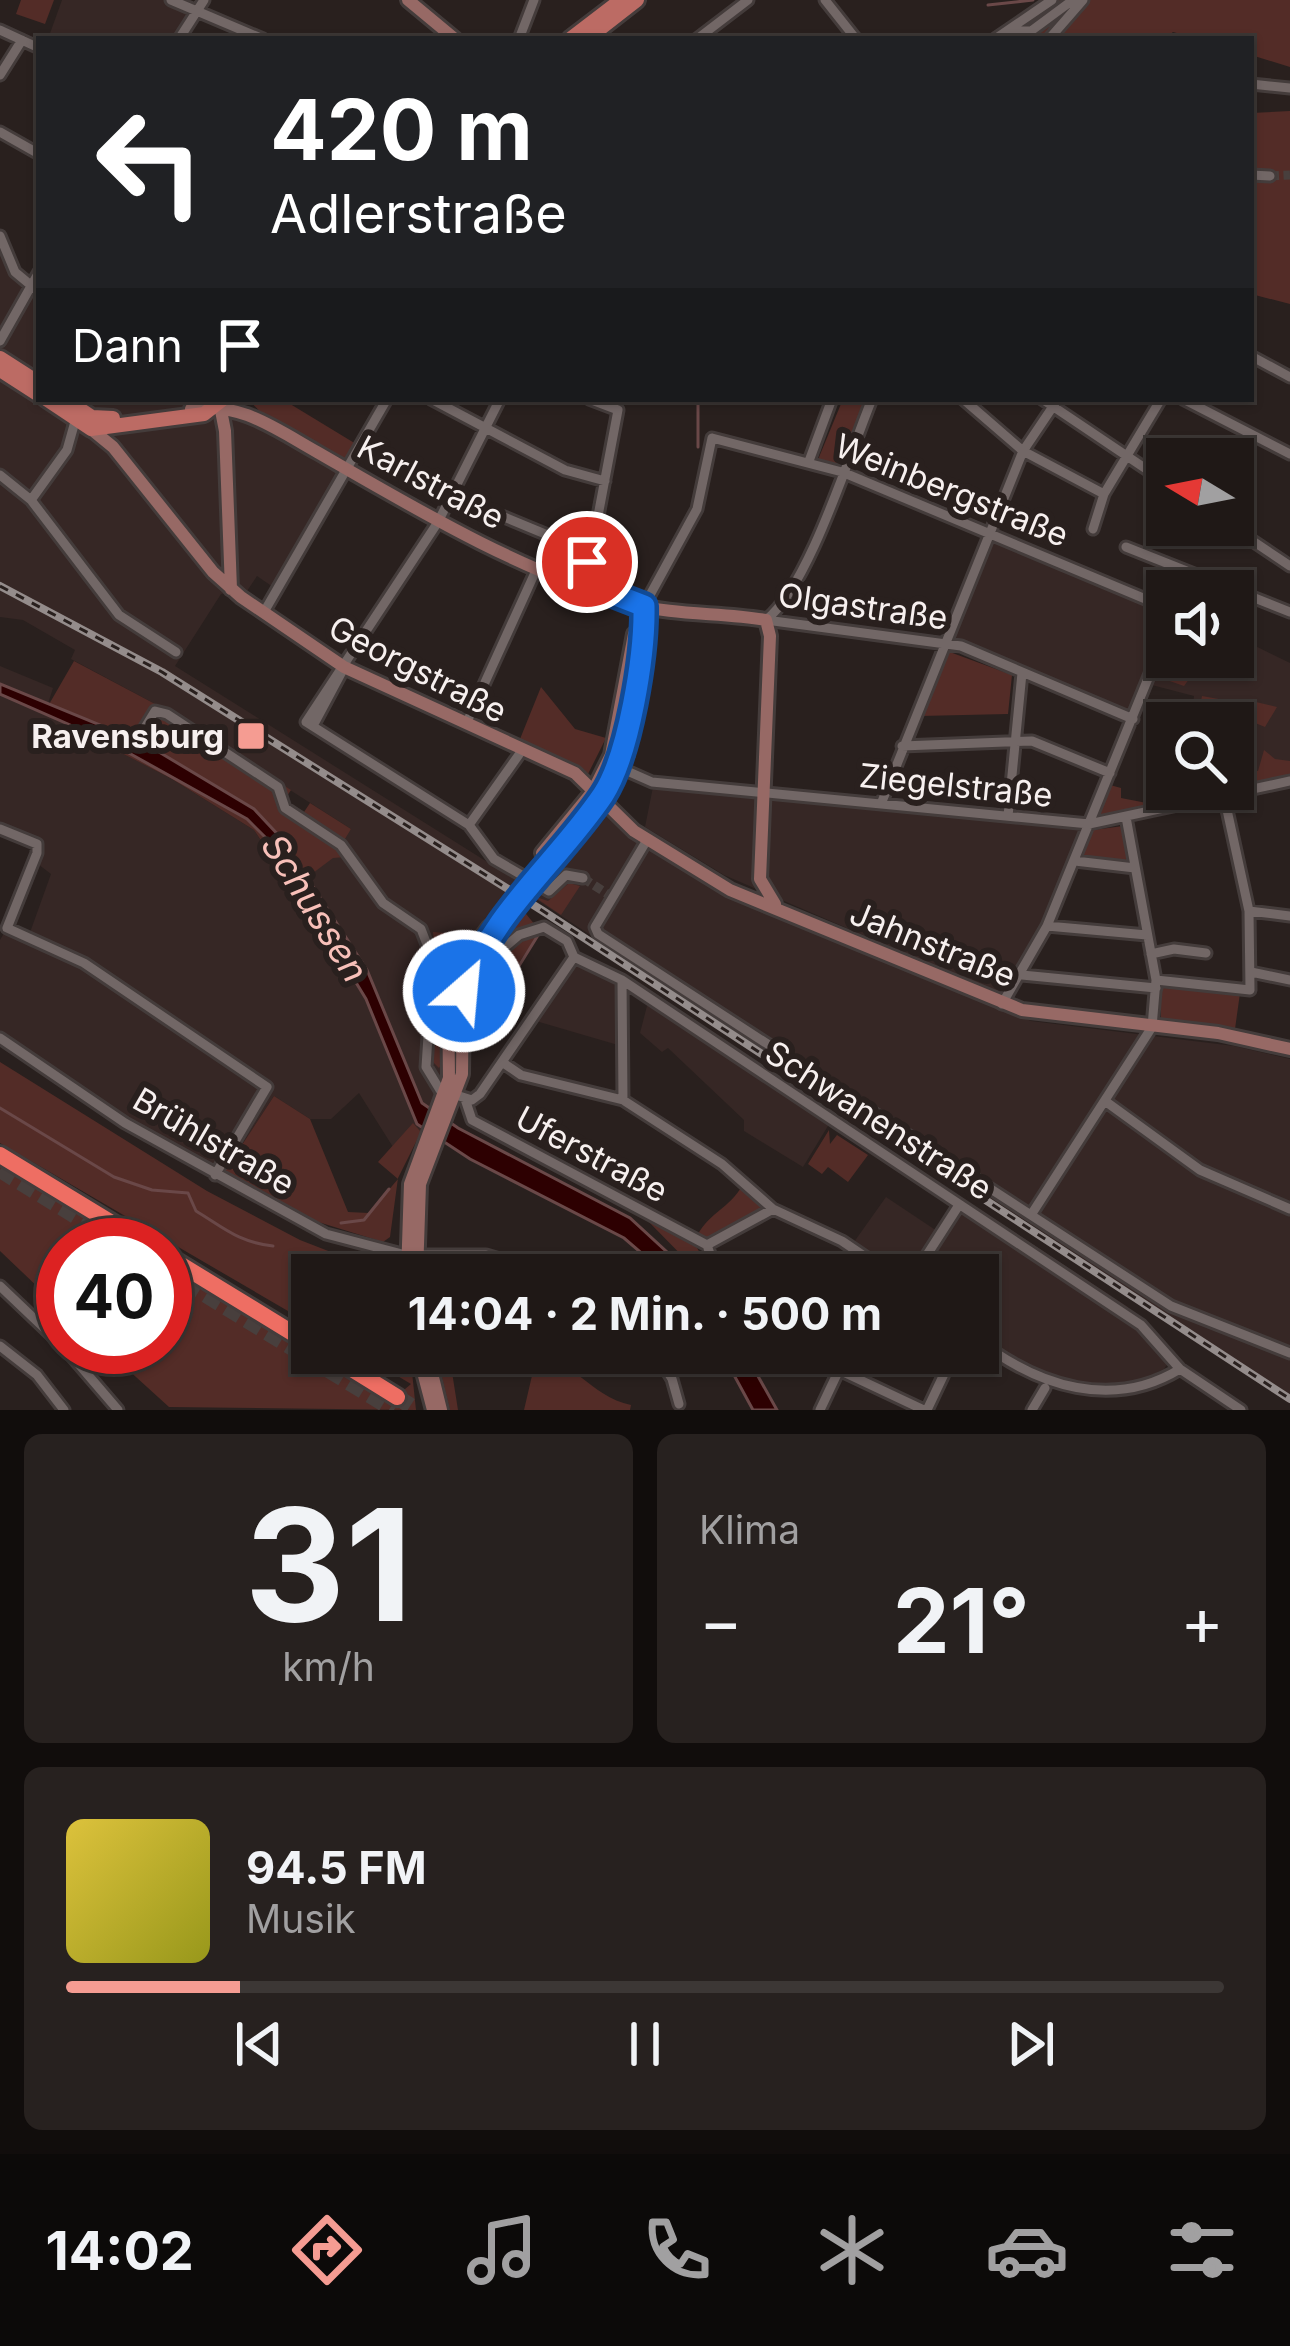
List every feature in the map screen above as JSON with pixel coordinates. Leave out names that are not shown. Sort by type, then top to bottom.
[{"type":"highway","points":[[0,1155],[104,1218]]},
{"type":"highway","points":[[192,1272],[291,1332]]},
{"type":"highway","points":[[361,1374],[397,1396]]},
{"type":"main road","points":[[407,0],[449,36]]},
{"type":"main road","points":[[574,36],[621,0]]},
{"type":"main road","points":[[591,36],[637,0]]},
{"type":"main road","points":[[0,358],[36,380]]},
{"type":"main road","points":[[0,370],[36,393]]},
{"type":"main road","points":[[50,402],[91,429],[204,414],[211,402]]},
{"type":"main road","points":[[71,402],[104,419],[211,402]]},
{"type":"main road","points":[[211,402],[225,431],[231,590]]},
{"type":"main road","name":"Karlstraße","points":[[211,402],[264,422],[439,521],[567,579],[644,606]]},
{"type":"main road","name":"Karlstraße","points":[[245,402],[264,422]]},
{"type":"main road","name":"Georgstraße","points":[[91,429],[112,447],[231,590],[344,667],[575,773],[596,795]]},
{"type":"main road","points":[[455,1097],[448,991],[456,971],[618,767],[644,606]]},
{"type":"main road","points":[[596,795],[611,755],[637,620],[644,606]]},
{"type":"main road","name":"Olgastraße","points":[[644,606],[766,620]]},
{"type":"main road","points":[[766,620],[770,636],[760,879],[780,910]]},
{"type":"main road","name":"Jahnstraße","points":[[596,795],[646,840],[703,873],[1002,1004],[1153,1019],[1290,1048]]},
{"type":"main road","points":[[703,873],[743,888],[760,879]]},
{"type":"main road","points":[[411,1254],[410,1184],[455,1097],[462,1074],[464,991],[493,929]]},
{"type":"main road","points":[[428,1374],[437,1410]]},
{"type":"street","points":[[171,0],[256,36]]},
{"type":"street","points":[[181,36],[204,0]]},
{"type":"street","points":[[521,36],[534,0]]},
{"type":"street","points":[[825,0],[854,36]]},
{"type":"street","points":[[1001,36],[1052,0]]},
{"type":"street","points":[[1012,30],[1031,31],[1073,0]]},
{"type":"street","points":[[1052,36],[1083,0]]},
{"type":"street","points":[[701,36],[744,1]]},
{"type":"street","points":[[715,26],[722,36]]},
{"type":"street","points":[[0,29],[36,47]]},
{"type":"street","points":[[0,75],[22,40]]},
{"type":"street","points":[[1254,84],[1290,88]]},
{"type":"street","points":[[0,132],[36,152]]},
{"type":"street","points":[[1254,175],[1270,176]]},
{"type":"street","points":[[0,236],[11,266],[34,289],[0,341]]},
{"type":"street","points":[[1254,361],[1290,377]]},
{"type":"street","points":[[264,613],[385,402]]},
{"type":"street","points":[[436,402],[565,470],[604,481]]},
{"type":"street","points":[[498,402],[439,521],[309,724],[469,825],[494,859],[544,891],[566,875],[583,878]]},
{"type":"street","points":[[603,402],[617,410],[587,562],[595,587],[614,598]]},
{"type":"street","points":[[808,461],[831,402]]},
{"type":"street","points":[[766,620],[786,601],[801,572],[846,473],[871,402]]},
{"type":"street","points":[[966,402],[1023,451],[1104,494]]},
{"type":"street","points":[[1093,529],[1104,494],[1130,458],[1159,402]]},
{"type":"street","points":[[1190,402],[1290,454]]},
{"type":"street","points":[[881,804],[1023,451],[1056,403],[1146,469]]},
{"type":"street","points":[[67,450],[76,418]]},
{"type":"street","points":[[31,500],[67,450],[91,429]]},
{"type":"street","name":"Weinbergstraße","points":[[644,606],[697,509],[712,438],[846,473],[1146,599]]},
{"type":"street","points":[[362,443],[451,495],[587,562]]},
{"type":"street","points":[[0,476],[31,500],[119,615],[176,652]]},
{"type":"street","points":[[1254,542],[1290,566]]},
{"type":"street","points":[[1126,547],[1184,570]]},
{"type":"street","points":[[567,579],[587,562]]},
{"type":"street","points":[[466,724],[538,566]]},
{"type":"street","points":[[1254,598],[1290,612]]},
{"type":"street","name":"Olgastraße","points":[[766,620],[944,643],[1133,719]]},
{"type":"street","points":[[1008,816],[1022,673]]},
{"type":"street","points":[[1002,1004],[1047,926],[1149,678]]},
{"type":"street","points":[[145,728],[155,711],[167,714],[272,783],[285,808],[341,845],[383,903],[422,928],[433,960],[423,1050],[428,1070],[442,1072],[450,1064]]},
{"type":"street","points":[[902,746],[1032,741],[1110,773]]},
{"type":"street","name":"Georgstraße","points":[[469,825],[523,749]]},
{"type":"street","name":"Ziegelstraße","points":[[618,767],[647,780],[1089,824],[1162,810]]},
{"type":"street","name":"Ziegelstraße","points":[[1254,789],[1290,781]]},
{"type":"street","points":[[1022,975],[1250,990],[1249,911],[1227,810]]},
{"type":"street","points":[[1031,1215],[1153,1019],[1156,984],[1126,818]]},
{"type":"street","points":[[0,829],[37,844],[7,928],[103,974],[257,1074],[267,1087],[215,1175]]},
{"type":"street","points":[[646,840],[596,927],[598,934],[1176,1309],[1290,1353]]},
{"type":"street","points":[[1075,862],[1135,868]]},
{"type":"street","points":[[1249,911],[1290,916]]},
{"type":"street","points":[[1047,926],[1147,935]]},
{"type":"street","name":"Schwanenstraße","points":[[483,950],[493,957],[519,935],[544,927],[568,941],[574,957],[622,980],[1141,1325],[1180,1369],[1241,1410]]},
{"type":"street","points":[[1151,954],[1206,953]]},
{"type":"street","points":[[455,1097],[480,1094],[574,957]]},
{"type":"street","points":[[1252,972],[1290,980]]},
{"type":"street","points":[[622,980],[623,1100]]},
{"type":"street","name":"Brühlstraße","points":[[0,1038],[215,1175],[326,1234],[407,1254]]},
{"type":"street","points":[[502,1062],[521,1075],[623,1100],[722,1164],[773,1209],[829,1234],[858,1254]]},
{"type":"street","name":"Uferstraße","points":[[428,1070],[472,1120],[707,1245]]},
{"type":"street","points":[[1105,1101],[1200,1170],[1290,1209]]},
{"type":"street","points":[[928,1254],[959,1205]]},
{"type":"street","points":[[710,1254],[707,1245],[773,1209]]},
{"type":"street","points":[[0,1286],[36,1320]]},
{"type":"street","points":[[0,1346],[37,1375],[64,1410]]},
{"type":"street","points":[[999,1355],[1046,1388],[1110,1404],[1134,1398],[1180,1369]]},
{"type":"street","points":[[88,1374],[118,1410]]},
{"type":"street","points":[[669,1374],[679,1404]]},
{"type":"street","points":[[820,1410],[837,1374]]},
{"type":"street","points":[[848,1374],[927,1408],[943,1410]]},
{"type":"street","points":[[927,1408],[944,1374]]},
{"type":"street","points":[[1032,1410],[1046,1388]]},
{"type":"street","points":[[1213,1410],[1220,1396]]},
{"type":"shaded area","points":[[21,0],[54,0],[45,24],[16,14]]},
{"type":"shaded area","points":[[62,0],[171,0],[196,10],[181,36],[49,36]]},
{"type":"shaded area","points":[[1052,0],[1290,0],[1290,67],[1254,56],[1254,36],[1173,32],[1168,36],[1017,36],[1012,30]]},
{"type":"shaded area","points":[[1290,111],[1290,304],[1254,295],[1254,113]]},
{"type":"shaded area","points":[[0,240],[9,265],[36,291],[36,402],[218,402],[339,472],[273,587],[257,576],[247,591],[221,594],[175,666],[516,880],[446,974],[439,1006],[442,1076],[421,1132],[413,1124],[393,1147],[359,1093],[331,1119],[310,1119],[274,1096],[223,1174],[125,1123],[0,1038],[0,940],[7,928],[28,938],[51,874],[34,861],[37,844],[0,829],[0,666],[53,688],[45,713],[172,779],[254,830],[293,888],[351,829],[157,705],[71,659],[75,650],[23,620],[0,617]]},
{"type":"shaded area","points":[[251,402],[287,402],[356,444],[346,460],[266,418]]},
{"type":"shaded area","points":[[842,402],[868,402],[841,470],[817,462]]},
{"type":"shaded area","points":[[991,533],[1146,599],[1146,678],[1254,678],[1254,645],[1290,663],[1290,770],[1254,778],[1254,702],[1193,702],[1194,696],[1148,684],[1133,719],[944,643]]},
{"type":"shaded area","points":[[947,651],[1012,675],[1008,714],[920,716]]},
{"type":"shaded area","points":[[74,661],[157,705],[291,790],[280,807],[300,818],[310,803],[351,829],[340,847],[346,857],[333,858],[293,888],[254,830],[172,779],[44,713]]},
{"type":"shaded area","points":[[1161,678],[1190,678],[1184,686]]},
{"type":"shaded area","points":[[541,687],[575,729],[606,738],[588,774],[520,739]]},
{"type":"shaded area","points":[[1202,696],[1235,702],[1203,702]]},
{"type":"shaded area","points":[[1243,699],[1277,707],[1265,727],[1254,723],[1254,702]]},
{"type":"shaded area","points":[[1264,750],[1275,759],[1290,761],[1290,776],[1254,784],[1254,770],[1258,771]]},
{"type":"shaded area","points":[[1110,785],[1121,788],[1121,798],[1146,803],[1146,806],[1096,816]]},
{"type":"shaded area","points":[[653,787],[1088,824],[1047,926],[1007,997],[724,875],[645,827]]},
{"type":"shaded area","points":[[601,812],[719,888],[1031,1021],[1234,1046],[1290,1059],[1290,1395],[531,896]]},
{"type":"shaded area","points":[[1123,826],[1128,855],[1123,865],[1081,859],[1093,830]]},
{"type":"shaded area","points":[[569,883],[580,886],[561,915],[533,896],[548,901]]},
{"type":"shaded area","points":[[522,909],[540,931],[467,1041],[470,998],[479,969]]},
{"type":"shaded area","points":[[433,932],[446,933],[454,946],[438,991],[444,1061],[439,1068],[428,1057],[436,968]]},
{"type":"shaded area","points":[[578,963],[613,980],[619,989],[618,1045],[536,1021]]},
{"type":"shaded area","points":[[1161,986],[1240,993],[1235,1029],[1161,1018]]},
{"type":"shaded area","points":[[648,1002],[834,1116],[803,1167],[744,1131],[744,1120],[668,1048],[662,1052],[640,1033]]},
{"type":"shaded area","points":[[0,1062],[207,1191],[336,1254],[291,1254],[291,1313],[192,1255],[192,1218],[129,1218],[0,1143]]},
{"type":"shaded area","points":[[274,1096],[310,1119],[348,1212],[369,1213],[398,1179],[390,1237],[383,1242],[289,1213],[223,1174]]},
{"type":"shaded area","points":[[413,1123],[421,1132],[398,1179],[378,1162]]},
{"type":"shaded area","points":[[829,1130],[830,1144],[837,1135],[868,1155],[848,1182],[828,1167],[822,1174],[808,1164]]},
{"type":"shaded area","points":[[0,1162],[92,1218],[36,1218],[36,1285],[0,1251]]},
{"type":"shaded area","points":[[742,1186],[765,1206],[708,1238],[698,1234],[732,1199]]},
{"type":"shaded area","points":[[886,1197],[937,1231],[961,1197],[1128,1307],[1135,1327],[1168,1363],[1128,1387],[1045,1382],[999,1350],[999,1254],[870,1254],[854,1242]]},
{"type":"shaded area","points":[[644,1217],[695,1244],[700,1254],[680,1254]]},
{"type":"shaded area","points":[[192,1278],[291,1339],[291,1374],[349,1374],[392,1400],[411,1384],[394,1374],[412,1374],[416,1410],[169,1407],[133,1374],[192,1374]]},
{"type":"shaded area","points":[[441,1374],[452,1374],[458,1410],[450,1410]]},
{"type":"shaded area","points":[[532,1374],[577,1374],[603,1394],[631,1405],[630,1410],[524,1410]]},
{"type":"water","name":"Schussen","points":[[0,684],[144,743],[254,809],[282,839],[367,970],[422,1103],[458,1128],[630,1218],[669,1254],[643,1254],[624,1238],[470,1159],[417,1124],[366,999],[271,843],[247,819],[111,743],[0,694]]},
{"type":"water","points":[[733,1374],[757,1374],[777,1410],[753,1410]]},
{"type":"waterway","points":[[988,5],[1033,0]]},
{"type":"waterway","points":[[698,402],[698,447]]},
{"type":"waterway","points":[[634,757],[654,632]]},
{"type":"waterway","points":[[514,974],[540,932]]},
{"type":"waterway","points":[[0,1108],[114,1177],[152,1190],[188,1193],[196,1211],[223,1228],[273,1246]]},
{"type":"waterway","points":[[341,1223],[364,1220],[389,1189]]},
{"type":"tunnel","points":[[1270,176],[1290,175]]},
{"type":"tunnel","points":[[583,878],[609,895]]},
{"type":"tunnel","points":[[0,1170],[79,1218]]},
{"type":"tunnel","points":[[192,1287],[394,1410]]},
{"type":"tunnel","points":[[397,1397],[417,1410]]},
{"type":"railway","points":[[0,586],[162,672],[543,911],[1290,1399]]},
{"type":"place","name":"Ravensburg","points":[[251,736]]},
{"type":"route","points":[[464,991],[475,964],[535,872],[600,799],[618,767],[644,606],[595,587],[583,570],[587,562]]}]
